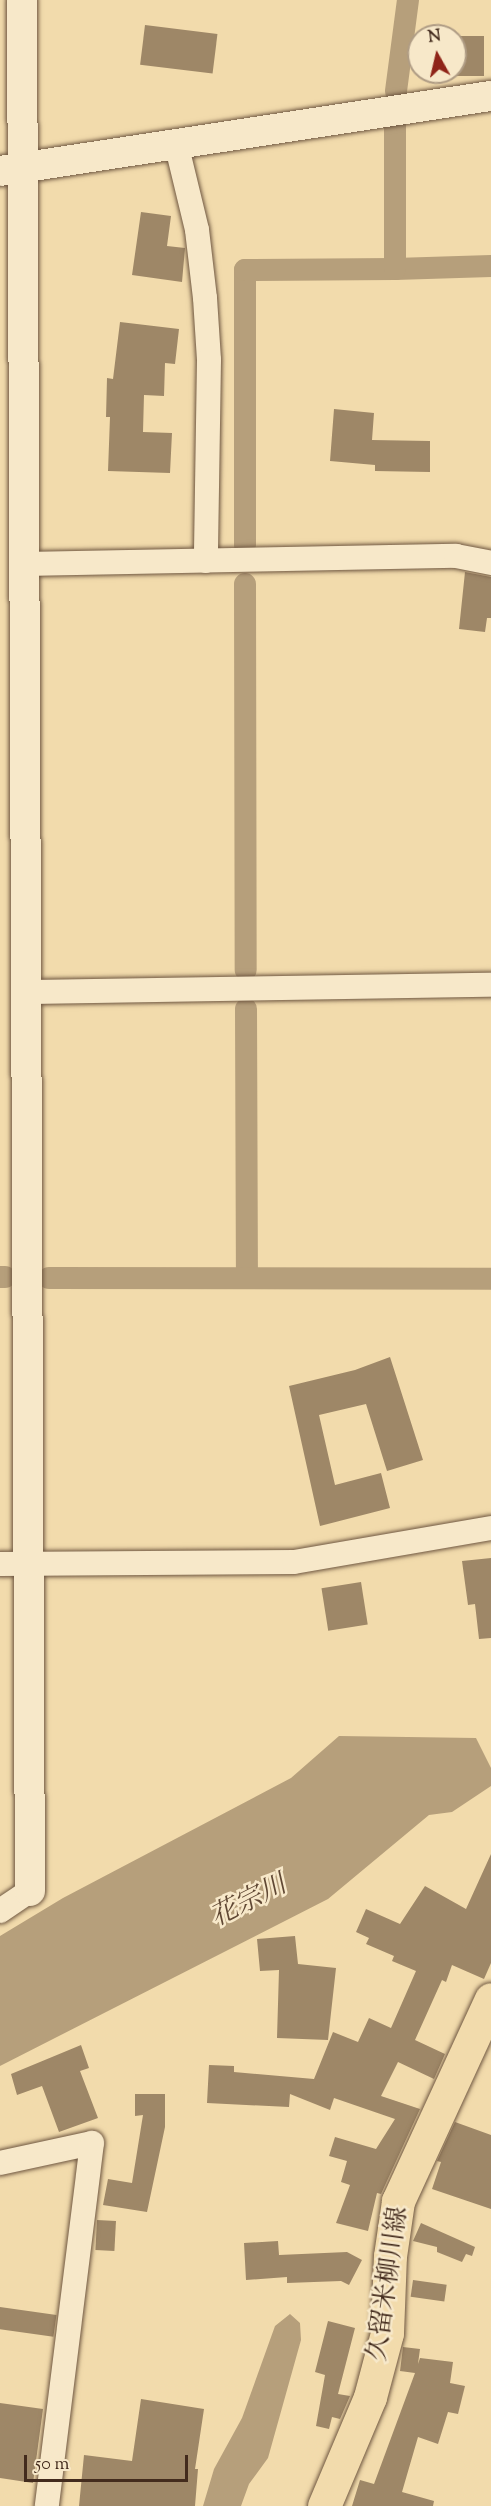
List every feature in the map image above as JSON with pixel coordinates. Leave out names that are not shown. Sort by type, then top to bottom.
[{"type":"main road","name":"久留米柳川線","points":[[324,2506],[370,2397],[387,2333],[390,2256],[398,2201],[491,1999]]},
{"type":"street","points":[[0,1911],[30,1892],[14,1564],[27,992],[24,564],[12,169],[22,0]]},
{"type":"street","points":[[12,169],[491,96]]},
{"type":"street","points":[[176,143],[197,230],[206,309],[209,360],[206,561]]},
{"type":"street","points":[[24,564],[456,556],[491,563]]},
{"type":"street","points":[[27,992],[491,985]]},
{"type":"street","points":[[14,1564],[294,1562],[491,1528]]},
{"type":"street","points":[[0,2163],[92,2143],[46,2506]]},
{"type":"water","name":"花宗川","points":[[339,1736],[476,1738],[491,1768],[491,1786],[452,1812],[429,1815],[328,1899],[0,2066],[0,1936],[63,1898],[291,1778]]},
{"type":"water","points":[[290,2314],[300,2323],[301,2340],[268,2458],[249,2484],[241,2506],[203,2506],[214,2469],[242,2418],[275,2326]]},
{"type":"building","points":[[145,25],[217,34],[213,74],[140,65]]},
{"type":"building","points":[[467,36],[484,36],[484,76],[467,76]]},
{"type":"building","points":[[141,212],[171,216],[167,246],[185,248],[182,282],[132,275]]},
{"type":"building","points":[[120,322],[179,329],[175,364],[165,363],[164,396],[144,395],[143,432],[172,433],[170,473],[108,471],[110,417],[106,417],[107,378],[113,379]]},
{"type":"building","points":[[334,409],[374,413],[372,440],[430,441],[430,472],[375,471],[375,465],[330,461]]},
{"type":"building","points":[[465,572],[491,577],[491,618],[487,618],[485,632],[459,629]]},
{"type":"building","points":[[390,1357],[423,1460],[387,1471],[366,1404],[319,1415],[335,1485],[381,1473],[390,1508],[320,1526],[289,1386],[355,1370]]},
{"type":"building","points":[[491,1558],[491,1638],[479,1639],[475,1604],[468,1605],[462,1561]]},
{"type":"building","points":[[361,1582],[368,1624],[328,1631],[321,1588]]},
{"type":"building","points":[[491,1854],[491,1963],[484,1979],[452,1965],[446,1982],[442,1980],[415,2040],[445,2054],[434,2079],[398,2062],[381,2096],[420,2109],[381,2194],[377,2193],[368,2231],[336,2223],[350,2185],[341,2182],[347,2161],[329,2156],[335,2137],[376,2149],[395,2119],[334,2098],[330,2110],[290,2094],[289,2107],[207,2103],[209,2065],[234,2066],[234,2072],[314,2079],[333,2032],[358,2042],[369,2018],[391,2028],[416,1971],[392,1961],[394,1956],[366,1944],[369,1938],[356,1932],[366,1909],[400,1924],[425,1886],[466,1909]]},
{"type":"building","points":[[295,1936],[298,1964],[336,1968],[328,2040],[277,2038],[279,1970],[260,1971],[257,1939]]},
{"type":"building","points":[[81,2045],[89,2068],[80,2071],[98,2118],[59,2132],[42,2086],[17,2095],[11,2074]]},
{"type":"building","points":[[135,2094],[165,2094],[165,2127],[147,2212],[103,2205],[108,2179],[132,2183],[143,2115],[135,2116]]},
{"type":"building","points":[[455,2122],[491,2135],[491,2209],[432,2189],[441,2162],[437,2161]]},
{"type":"building","points":[[97,2220],[116,2221],[114,2251],[95,2250]]},
{"type":"building","points":[[421,2223],[475,2247],[472,2256],[466,2254],[462,2262],[437,2252],[437,2247],[413,2241]]},
{"type":"building","points":[[278,2241],[279,2255],[347,2252],[362,2260],[349,2285],[341,2281],[287,2283],[287,2277],[246,2280],[244,2243]]},
{"type":"building","points":[[413,2280],[447,2285],[444,2302],[411,2297]]},
{"type":"building","points":[[0,2307],[56,2315],[53,2337],[0,2329]]},
{"type":"building","points":[[328,2321],[355,2328],[338,2394],[350,2396],[340,2419],[332,2417],[329,2429],[316,2426],[325,2375],[315,2372]]},
{"type":"building","points":[[403,2347],[420,2349],[418,2364],[420,2358],[453,2362],[450,2383],[465,2386],[458,2414],[448,2412],[438,2444],[418,2437],[402,2492],[434,2501],[433,2506],[352,2506],[360,2480],[374,2484],[415,2373],[400,2371]]},
{"type":"building","points":[[141,2399],[204,2409],[195,2469],[198,2469],[195,2506],[79,2506],[84,2455],[132,2461]]},
{"type":"building","points":[[0,2403],[43,2409],[33,2483],[0,2478]]},
{"type":"waterway","points":[[396,91],[408,0]]},
{"type":"waterway","points":[[245,545],[245,270],[395,269],[395,126]]},
{"type":"waterway","points":[[395,269],[491,266]]},
{"type":"waterway","points":[[245,584],[246,970]]},
{"type":"waterway","points":[[246,1009],[247,1278]]},
{"type":"waterway","points":[[0,1277],[5,1277]]},
{"type":"waterway","points":[[49,1278],[491,1279]]}]
